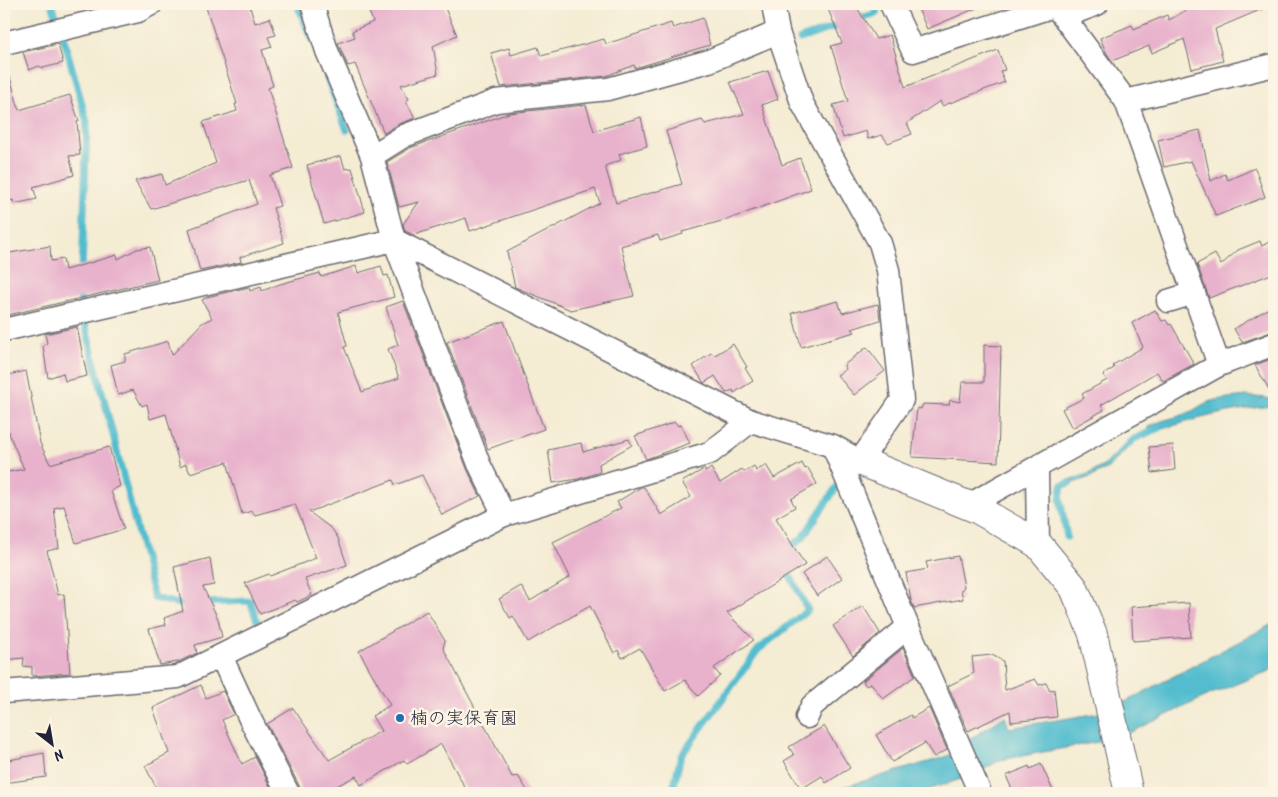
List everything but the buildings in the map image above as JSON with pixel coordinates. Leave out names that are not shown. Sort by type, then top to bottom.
[{"type":"street","points":[[4,43],[138,11],[151,4]]},
{"type":"street","points":[[312,4],[327,51],[372,156],[394,240],[479,464],[504,514]]},
{"type":"street","points":[[773,4],[778,32],[802,103],[880,244],[888,270],[902,400],[860,461]]},
{"type":"street","points":[[891,4],[914,51],[1057,9],[1098,4]]},
{"type":"street","points":[[1057,9],[1126,100],[1219,365]]},
{"type":"street","points":[[372,156],[404,136],[496,101],[608,89],[709,61],[778,32]]},
{"type":"street","points":[[1126,100],[1274,65]]},
{"type":"street","points":[[4,330],[394,240],[751,421],[833,446],[860,461],[969,505],[1038,544],[1074,588],[1093,634],[1129,793]]},
{"type":"street","points":[[1168,301],[1194,293]]},
{"type":"street","points":[[969,505],[1219,365],[1274,344]]},
{"type":"street","points":[[4,692],[178,677],[504,514],[710,453],[751,421]]},
{"type":"street","points":[[833,446],[908,627],[980,793]]},
{"type":"street","points":[[1037,467],[1038,544]]},
{"type":"street","points":[[807,717],[812,706],[908,627]]},
{"type":"street","points":[[221,656],[288,793]]},
{"type":"water","points":[[1246,396],[1274,399],[1274,406],[1243,409],[1213,415],[1153,432],[1152,429],[1148,428],[1161,421],[1188,413],[1206,403]]},
{"type":"water","points":[[1133,436],[1136,440],[1108,468],[1091,477],[1064,486],[1060,483],[1088,474],[1105,465]]},
{"type":"water","points":[[1274,623],[1274,669],[1211,694],[1131,732],[1103,741],[1000,760],[974,775],[917,793],[823,793],[945,757],[967,746],[967,741],[1005,716],[1009,728],[1099,713],[1125,702]]},
{"type":"waterway","points":[[52,4],[64,39],[87,122],[82,274]]},
{"type":"waterway","points":[[297,4],[311,39]]},
{"type":"waterway","points":[[855,20],[877,13]]},
{"type":"waterway","points":[[800,39],[843,24]]},
{"type":"waterway","points":[[327,79],[347,130]]},
{"type":"waterway","points":[[80,290],[86,328],[154,598],[179,604],[191,604]]},
{"type":"waterway","points":[[1129,444],[1134,439],[1161,427]]},
{"type":"waterway","points":[[787,551],[803,537],[840,482]]},
{"type":"waterway","points":[[1067,537],[1060,499],[1062,486],[1069,483]]},
{"type":"waterway","points":[[672,793],[681,756],[758,650],[808,610],[785,566]]},
{"type":"waterway","points":[[202,603],[250,601],[259,626]]},
{"type":"place","name":"楠の実保育園","points":[[400,718]]}]
